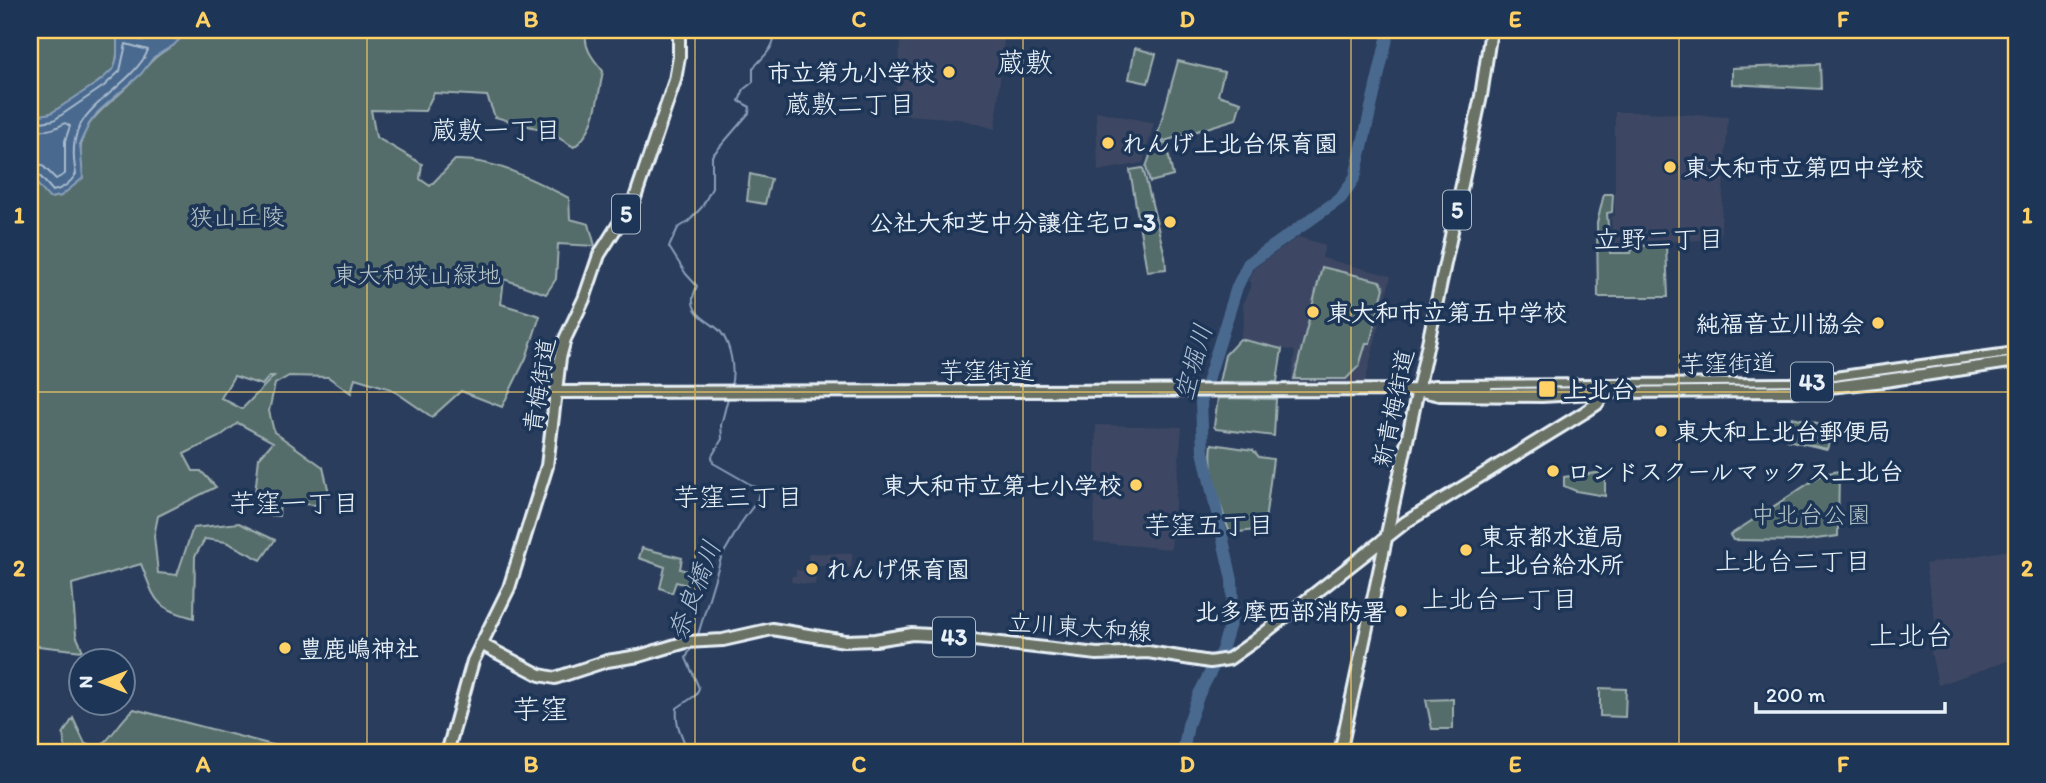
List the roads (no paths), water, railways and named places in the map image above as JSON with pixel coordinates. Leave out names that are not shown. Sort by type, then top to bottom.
[{"type":"main road","name":"青梅街道","points":[[447,753],[471,667],[509,588],[532,515],[550,450],[560,358],[568,332],[586,295],[599,255],[633,203],[679,62],[679,30]]},
{"type":"main road","name":"新青梅街道","points":[[1340,753],[1481,96],[1491,30]]},
{"type":"main road","name":"芋窪街道","points":[[1605,389],[1801,383],[2016,353]]},
{"type":"main road","name":"芋窪街道","points":[[556,392],[1418,390],[1434,386],[1792,391],[1885,381],[2016,361]]},
{"type":"main road","name":"立川東大和線","points":[[481,643],[540,675],[555,678],[607,661],[639,656],[695,641],[723,640],[772,629],[845,641],[920,634],[1097,654],[1148,652],[1210,662],[1223,661],[1253,642],[1387,535],[1586,412],[1597,404],[1605,389]]},
{"type":"main road","points":[[1393,510],[1409,520]]},
{"type":"water","points":[[117,30],[127,30],[132,36],[144,40],[165,37],[179,40],[154,57],[141,74],[98,112],[80,143],[83,178],[61,196],[49,198],[30,176],[30,112],[41,115],[51,113],[100,81],[114,68],[117,57]]},
{"type":"waterway","name":"奈良橋川","points":[[731,386],[732,365],[724,336],[696,311],[693,300],[697,286],[669,247],[678,228],[702,207],[712,188],[712,156],[749,113],[750,107],[739,101],[744,89],[753,82],[753,68],[771,47],[774,30]]},
{"type":"waterway","name":"空堀川","points":[[1183,753],[1188,725],[1199,694],[1222,650],[1233,614],[1232,580],[1203,451],[1201,402],[1237,287],[1248,264],[1341,198],[1355,177],[1389,30]]},
{"type":"waterway","name":"奈良橋川","points":[[697,638],[721,558],[757,501],[759,493],[755,487],[713,463],[712,456],[722,439],[721,425],[728,398]]},
{"type":"waterway","name":"奈良橋川","points":[[687,753],[678,727],[677,708],[696,695],[699,688],[686,658],[692,646]]},
{"type":"railway","points":[[1492,388],[1805,385],[2016,356]]},
{"type":"place","name":"市立第九小学校","points":[[949,72]]},
{"type":"place","name":"れんげ上北台保育園","points":[[1108,143]]},
{"type":"place","name":"東大和市立第四中学校","points":[[1670,167]]},
{"type":"place","name":"公社大和芝中分譲住宅ロ-3","points":[[1170,222]]},
{"type":"place","name":"東大和市立第五中学校","points":[[1313,312]]},
{"type":"place","name":"純福音立川協会","points":[[1878,323]]},
{"type":"place","name":"上北台","points":[[1547,389]]},
{"type":"place","name":"東大和上北台郵便局","points":[[1661,431]]},
{"type":"place","name":"ロンドスクールマックス上北台","points":[[1553,471]]},
{"type":"place","name":"東大和市立第七小学校","points":[[1136,485]]},
{"type":"place","name":"東京都水道局 上北台給水所","points":[[1466,550]]},
{"type":"place","name":"れんげ保育園","points":[[812,569]]},
{"type":"place","name":"北多摩西部消防署","points":[[1401,611]]},
{"type":"place","name":"豊鹿嶋神社","points":[[285,648]]},
{"type":"district","name":"蔵敷","points":[[1025,62]]},
{"type":"district","name":"蔵敷二丁目","points":[[850,104]]},
{"type":"district","name":"蔵敷一丁目","points":[[496,130]]},
{"type":"district","name":"立野二丁目","points":[[1659,239]]},
{"type":"district","name":"芋窪三丁目","points":[[738,497]]},
{"type":"district","name":"芋窪一丁目","points":[[294,503]]},
{"type":"district","name":"芋窪五丁目","points":[[1209,525]]},
{"type":"district","name":"上北台二丁目","points":[[1793,561]]},
{"type":"district","name":"上北台一丁目","points":[[1500,599]]},
{"type":"district","name":"上北台","points":[[1911,635]]},
{"type":"district","name":"芋窪","points":[[540,709]]},
{"type":"park label","name":"狭山丘陵","points":[[237,216]]},
{"type":"park label","name":"東大和狭山緑地","points":[[417,274]]},
{"type":"park label","name":"中北台公園","points":[[1811,514]]}]
